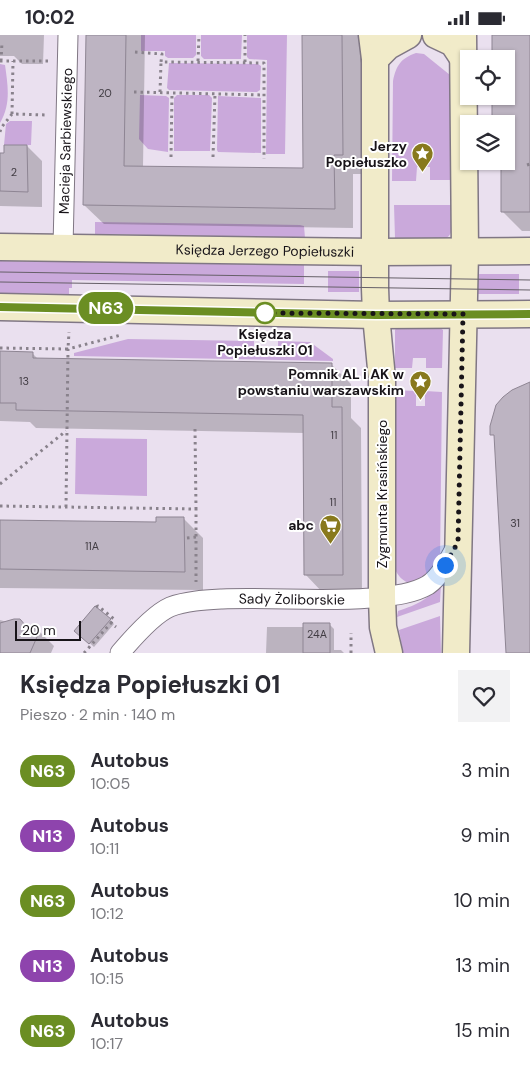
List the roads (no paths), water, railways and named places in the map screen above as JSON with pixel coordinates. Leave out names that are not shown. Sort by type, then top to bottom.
[{"type":"street","name":"Macieja Sarbiewskiego","points":[[63,247],[68,35]]},
{"type":"street","points":[[373,47],[388,46],[408,35]]},
{"type":"street","points":[[436,35],[463,47],[465,252],[456,653]]},
{"type":"street","name":"Zygmunta Krasińskiego","points":[[373,47],[376,315],[382,379],[382,597],[383,627],[388,653]]},
{"type":"street","name":"Księdza Jerzego Popiełuszki","points":[[0,247],[375,252],[530,251]]},
{"type":"street","points":[[0,307],[376,315],[530,314]]},
{"type":"street","name":"Sady Żoliborskie","points":[[120,653],[133,638],[168,608],[201,600],[238,598],[352,599],[382,597],[411,592],[430,584],[445,565],[458,542]]},
{"type":"tram line","points":[[0,272],[530,280]]},
{"type":"tram line","points":[[0,282],[530,290]]},
{"type":"place","name":"Jerzy Popiełuszko","points":[[423,173]]},
{"type":"place","name":"Księdza Popiełuszki 01","points":[[265,313]]},
{"type":"place","name":"Pomnik AL i AK w powstaniu warszawskim","points":[[420,401]]},
{"type":"place","name":"abc","points":[[330,544]]}]
